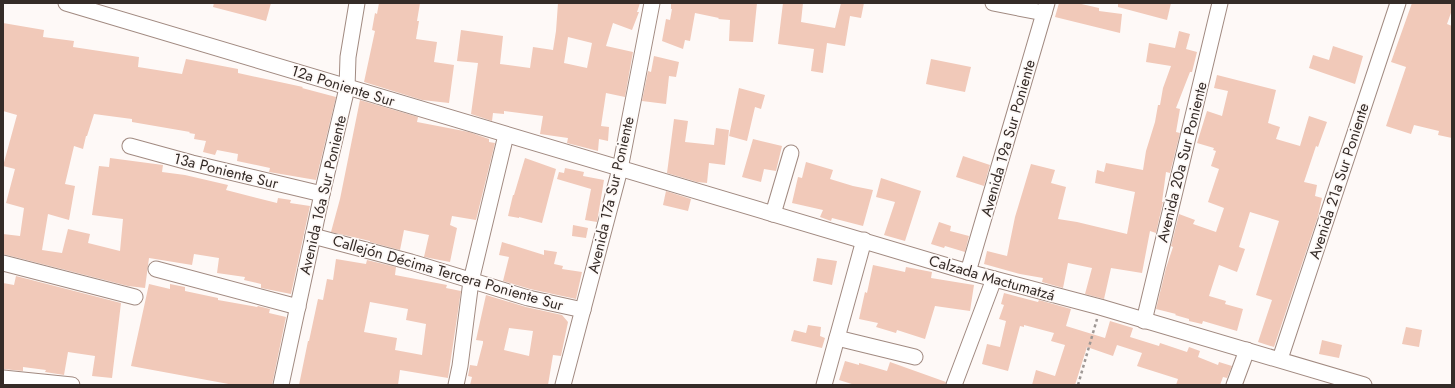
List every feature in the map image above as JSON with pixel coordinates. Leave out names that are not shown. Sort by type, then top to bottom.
[{"type":"street","name":"12a Poniente Sur","points":[[66,3],[620,169]]},
{"type":"street","name":"Avenida 16a Sur Poniente","points":[[281,385],[322,194],[347,88],[348,57],[357,3]]},
{"type":"street","name":"Avenida 17a Sur Poniente","points":[[563,385],[620,169],[652,3]]},
{"type":"street","points":[[993,3],[1046,8]]},
{"type":"street","name":"Avenida 20a Sur Poniente","points":[[1144,321],[1220,3]]},
{"type":"street","name":"Avenida 21a Sur Poniente","points":[[1280,360],[1398,3]]},
{"type":"street","name":"Avenida 19a Sur Poniente","points":[[968,272],[1046,8]]},
{"type":"street","points":[[456,385],[460,366],[471,281],[506,135]]},
{"type":"street","name":"13a Poniente Sur","points":[[130,146],[192,163],[322,194]]},
{"type":"street","points":[[773,214],[791,153]]},
{"type":"street","name":"Calzada Mactumatzá","points":[[620,169],[968,272],[1100,307],[1364,385]]},
{"type":"street","name":"Callejón Décima Tercera Poniente Sur","points":[[313,236],[411,262],[528,298],[583,310]]},
{"type":"street","points":[[824,385],[864,240]]},
{"type":"street","points":[[3,263],[135,297]]},
{"type":"street","points":[[156,269],[298,307]]},
{"type":"street","points":[[954,385],[994,279]]},
{"type":"street","points":[[837,338],[915,357]]},
{"type":"street","points":[[1234,385],[1247,350]]},
{"type":"street","points":[[3,378],[72,385]]},
{"type":"path","points":[[1078,385],[1100,307]]},
{"type":"building","points":[[214,3],[271,3],[266,21],[213,7]]},
{"type":"building","points":[[379,3],[420,3],[416,39],[437,42],[434,62],[454,65],[449,103],[422,100],[364,82],[375,31],[372,30],[375,13],[377,14]]},
{"type":"building","points":[[558,3],[640,3],[637,12],[639,12],[632,30],[613,23],[606,46],[633,52],[625,97],[606,93],[601,126],[609,127],[608,141],[599,139],[598,151],[567,143],[568,138],[540,134],[543,116],[504,111],[504,114],[493,113],[492,121],[471,114],[478,63],[457,61],[461,30],[503,36],[500,64],[530,68],[533,47],[553,50]],"holes":[[[568,37],[592,43],[587,68],[564,63]]]},
{"type":"building","points":[[671,3],[757,3],[753,42],[729,41],[730,20],[718,19],[719,18],[695,13],[690,41],[685,40],[683,49],[662,41],[666,19],[670,20],[672,9]]},
{"type":"building","points":[[783,3],[803,3],[801,22],[835,28],[841,3],[864,3],[861,18],[850,16],[845,46],[827,43],[823,73],[811,71],[814,49],[778,44]]},
{"type":"building","points":[[1059,3],[1077,3],[1099,8],[1099,11],[1122,14],[1120,33],[1055,17]]},
{"type":"building","points":[[1118,3],[1171,3],[1167,20],[1118,7]]},
{"type":"building","points":[[1412,3],[1452,3],[1452,10],[1447,24],[1452,26],[1452,138],[1438,135],[1439,131],[1414,125],[1411,134],[1386,126],[1406,67],[1391,62]]},
{"type":"building","points":[[3,23],[44,30],[43,37],[74,41],[73,47],[139,57],[138,67],[182,74],[186,59],[238,69],[238,73],[303,87],[302,88],[336,97],[316,180],[269,172],[270,168],[237,161],[238,154],[217,150],[215,155],[203,152],[206,141],[194,139],[195,134],[189,133],[190,132],[132,122],[132,119],[94,114],[83,149],[74,146],[65,184],[75,186],[69,220],[48,214],[42,250],[62,253],[68,229],[90,234],[88,243],[120,251],[123,219],[92,215],[99,166],[109,167],[110,158],[163,165],[162,172],[185,175],[228,185],[226,190],[277,203],[278,198],[291,200],[290,203],[310,206],[291,294],[261,288],[261,284],[244,280],[245,277],[217,273],[219,258],[194,254],[192,265],[149,258],[145,288],[128,286],[3,254],[3,234],[20,236],[24,208],[6,203],[15,169],[3,166],[17,115],[3,111]]},
{"type":"building","points":[[1179,31],[1190,34],[1186,49],[1197,52],[1192,72],[1190,72],[1176,108],[1180,109],[1176,132],[1180,133],[1170,173],[1166,172],[1163,202],[1156,233],[1150,231],[1142,273],[1111,268],[1104,299],[1085,294],[1092,268],[1068,263],[1063,288],[1042,282],[1043,278],[1020,274],[984,264],[987,251],[1007,256],[1015,217],[1031,164],[1055,170],[1051,183],[1066,187],[1058,219],[1127,234],[1135,192],[1095,183],[1097,170],[1104,172],[1106,163],[1143,170],[1146,151],[1155,122],[1158,105],[1160,105],[1163,88],[1171,66],[1146,62],[1149,43],[1175,48]]},
{"type":"building","points":[[1333,46],[1363,56],[1355,84],[1309,68],[1313,55],[1329,60]]},
{"type":"building","points":[[654,56],[679,62],[676,77],[669,76],[666,104],[642,101],[648,71],[651,72]]},
{"type":"building","points":[[931,59],[971,67],[965,92],[926,84]]},
{"type":"building","points":[[1217,75],[1276,90],[1268,123],[1280,127],[1276,139],[1300,146],[1309,116],[1327,122],[1318,147],[1316,146],[1304,182],[1317,185],[1315,196],[1322,198],[1318,216],[1274,347],[1258,342],[1272,300],[1256,295],[1279,221],[1250,212],[1239,247],[1245,249],[1237,272],[1219,265],[1209,296],[1226,301],[1225,304],[1243,309],[1237,331],[1203,321],[1202,324],[1189,321],[1189,319],[1175,315],[1176,314],[1156,309],[1173,247],[1171,246],[1179,214],[1195,220],[1193,224],[1216,232],[1224,208],[1208,202],[1219,169],[1211,166],[1216,151],[1213,150],[1214,148],[1197,143],[1207,111],[1222,116],[1228,91],[1214,88]]},
{"type":"building","points":[[739,88],[765,95],[761,109],[755,107],[747,141],[729,136]]},
{"type":"building","points":[[360,100],[418,117],[417,122],[469,132],[489,139],[489,142],[495,143],[476,220],[452,216],[450,225],[457,228],[450,262],[424,257],[429,235],[404,230],[400,250],[331,232],[340,199]]},
{"type":"building","points":[[674,119],[688,121],[685,142],[714,145],[716,128],[729,130],[725,165],[709,163],[707,183],[697,182],[667,173]]},
{"type":"building","points":[[753,139],[782,146],[776,171],[764,169],[761,182],[742,177]]},
{"type":"building","points":[[963,156],[990,165],[984,186],[956,177]]},
{"type":"building","points":[[525,158],[556,169],[542,223],[519,217],[508,216]]},
{"type":"building","points":[[806,162],[833,170],[830,179],[873,190],[863,226],[832,218],[831,221],[820,217],[823,210],[792,203],[798,177],[802,178]]},
{"type":"building","points":[[565,168],[584,172],[583,176],[604,180],[597,222],[585,220],[591,189],[557,179],[559,172],[564,173]]},
{"type":"building","points":[[881,178],[921,191],[905,241],[884,235],[895,202],[876,197]]},
{"type":"building","points":[[666,191],[691,199],[688,211],[663,205]]},
{"type":"building","points":[[939,222],[951,226],[950,231],[969,236],[965,252],[945,246],[944,248],[931,244]]},
{"type":"building","points":[[573,225],[588,228],[586,238],[572,236]]},
{"type":"building","points":[[502,242],[544,255],[544,250],[557,252],[554,264],[563,266],[562,269],[582,272],[576,299],[530,289],[503,281],[509,257],[499,255]]},
{"type":"building","points":[[817,258],[837,261],[832,285],[813,281]]},
{"type":"building","points":[[336,259],[366,264],[367,260],[396,267],[395,275],[447,285],[446,288],[461,291],[448,378],[400,370],[398,385],[299,385],[318,299],[323,300],[327,279],[333,280]],"holes":[[[370,302],[408,309],[406,320],[426,324],[422,355],[395,350],[397,338],[364,332]]]},
{"type":"building","points":[[873,265],[905,272],[906,267],[932,272],[931,278],[974,285],[970,311],[935,306],[925,339],[897,330],[896,333],[876,327],[878,323],[859,319],[865,292],[867,293]]},
{"type":"building","points":[[16,276],[121,303],[112,378],[92,376],[95,356],[68,352],[64,375],[45,372],[46,370],[23,367],[23,371],[3,369],[3,283],[14,285]]},
{"type":"building","points":[[149,284],[170,289],[170,284],[185,287],[185,291],[218,298],[218,300],[270,309],[269,313],[286,317],[272,385],[234,385],[131,366]]},
{"type":"building","points":[[1004,293],[1038,302],[1039,300],[1071,309],[1066,326],[1105,338],[1110,321],[1133,328],[1130,337],[1159,346],[1160,343],[1187,352],[1189,347],[1200,351],[1198,357],[1218,365],[1219,362],[1232,366],[1227,378],[1223,377],[1220,385],[1176,385],[1178,379],[1137,366],[1142,353],[1117,345],[1113,356],[1087,347],[1075,385],[1032,385],[1036,370],[1055,376],[1065,345],[1051,341],[1054,333],[1024,325],[1024,327],[1020,326],[1008,371],[982,364],[987,344],[1000,347],[1006,321],[999,319],[1004,305],[1001,304]]},
{"type":"building","points":[[486,295],[526,307],[562,315],[568,322],[561,356],[553,355],[548,385],[470,385],[472,377],[468,376],[470,365],[477,366],[483,343],[483,341],[476,340]],"holes":[[[509,328],[533,331],[529,356],[504,350]]]},
{"type":"building","points":[[808,325],[821,327],[820,336],[825,338],[822,348],[791,341],[794,330],[806,333]]},
{"type":"building","points":[[1406,327],[1422,330],[1419,347],[1402,344]]},
{"type":"building","points":[[1322,340],[1342,345],[1339,358],[1319,354]]},
{"type":"building","points":[[845,361],[859,365],[859,363],[887,371],[890,362],[946,382],[945,385],[855,385],[839,380]]}]
